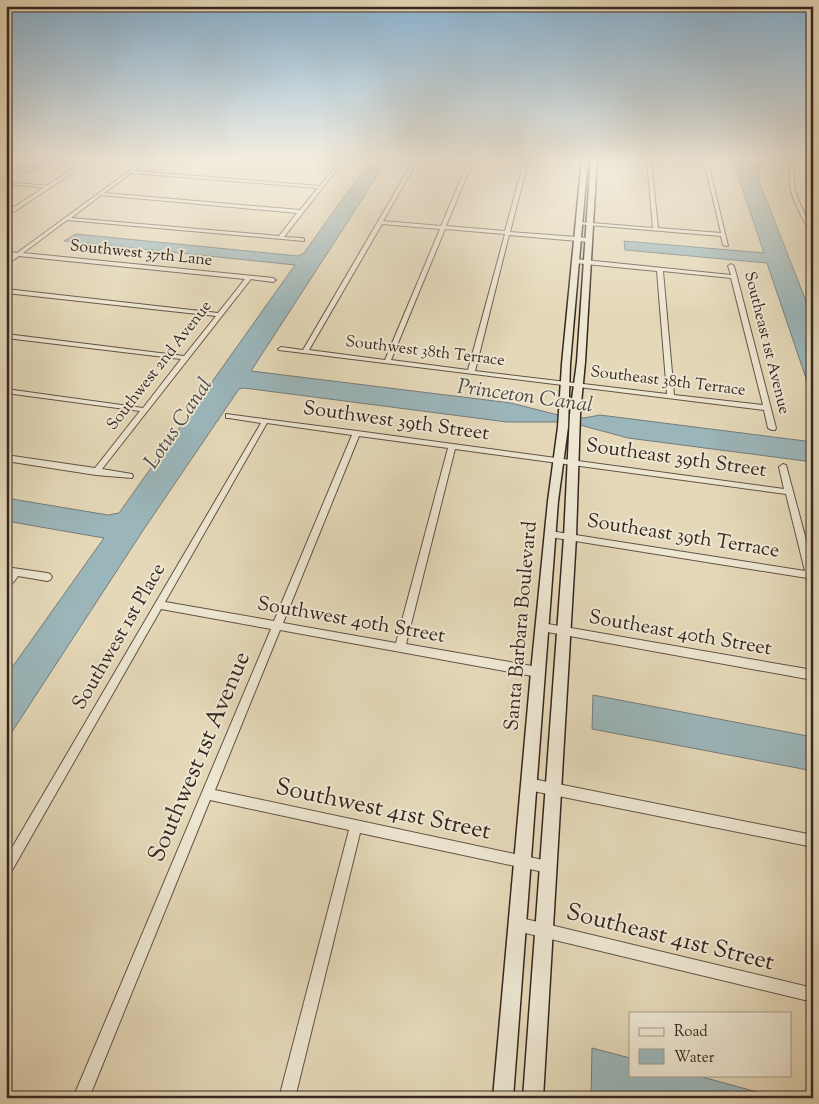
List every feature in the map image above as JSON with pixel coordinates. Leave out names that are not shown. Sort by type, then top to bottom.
[{"type":"main road","name":"Santa Barbara Boulevard","points":[[503,1098],[528,784],[550,534],[563,427],[580,210]]},
{"type":"main road","name":"Santa Barbara Boulevard","points":[[533,1098],[570,537],[574,428],[579,385],[591,210]]},
{"type":"main road","points":[[571,311],[584,312]]},
{"type":"street","points":[[6,215],[14,210]]},
{"type":"street","points":[[6,263],[79,210]]},
{"type":"street","points":[[273,210],[301,212]]},
{"type":"street","points":[[280,238],[303,210]]},
{"type":"street","points":[[305,352],[388,210]]},
{"type":"street","points":[[387,362],[450,210]]},
{"type":"street","points":[[471,372],[514,210]]},
{"type":"street","points":[[654,210],[656,229]]},
{"type":"street","points":[[718,210],[726,245]]},
{"type":"street","points":[[802,210],[813,234]]},
{"type":"street","points":[[66,219],[302,240]]},
{"type":"street","points":[[381,222],[589,240]]},
{"type":"street","points":[[579,222],[724,235]]},
{"type":"street","name":"Southwest 37th Lane","points":[[6,253],[272,280]]},
{"type":"street","points":[[575,261],[734,276]]},
{"type":"street","name":"Southeast 1st Avenue","points":[[731,266],[772,428]]},
{"type":"street","points":[[660,269],[671,396]]},
{"type":"street","name":"Southwest 2nd Avenue","points":[[96,472],[249,278]]},
{"type":"street","points":[[6,291],[219,315]]},
{"type":"street","points":[[6,336],[186,358]]},
{"type":"street","name":"Southwest 38th Terrace","points":[[281,349],[565,383]]},
{"type":"street","name":"Southeast 38th Terrace","points":[[565,383],[767,408]]},
{"type":"street","points":[[6,391],[145,410]]},
{"type":"street","name":"Southwest 39th Street","points":[[230,416],[558,461]]},
{"type":"street","name":"Southwest 1st Place","points":[[6,870],[265,421]]},
{"type":"street","name":"Southwest 1st Avenue","points":[[81,1098],[357,433]]},
{"type":"street","points":[[400,648],[452,446]]},
{"type":"street","points":[[6,458],[128,476]]},
{"type":"street","name":"Southeast 39th Street","points":[[558,461],[789,492]]},
{"type":"street","points":[[782,467],[813,585]]},
{"type":"street","name":"Southeast 39th Terrace","points":[[550,534],[810,574]]},
{"type":"street","points":[[6,570],[47,577]]},
{"type":"street","points":[[6,585],[17,571]]},
{"type":"street","name":"Southwest 40th Street","points":[[159,605],[538,672]]},
{"type":"street","name":"Southeast 40th Street","points":[[542,627],[813,675]]},
{"type":"street","points":[[528,784],[813,841]]},
{"type":"street","name":"Southwest 41st Street","points":[[208,794],[548,868]]},
{"type":"street","points":[[287,1098],[356,826]]},
{"type":"street","name":"Southeast 41st Street","points":[[517,924],[813,996]]},
{"type":"water","points":[[335,210],[356,210],[251,371],[511,403],[558,415],[584,418],[600,415],[813,442],[813,462],[628,438],[580,425],[558,422],[507,422],[244,388],[239,389],[144,529],[6,741],[6,676],[104,538],[6,521],[6,498],[108,515],[119,513],[295,265],[64,241],[76,234],[298,256],[304,253]]},
{"type":"water","points":[[749,210],[770,210],[806,301],[813,302],[813,399],[767,263],[625,250],[624,241],[764,253]]},
{"type":"water","points":[[593,695],[813,737],[813,771],[592,729]]},
{"type":"water","points":[[592,1048],[629,1058],[629,1076],[699,1076],[779,1098],[591,1098]]},
{"type":"water label","name":"Princeton Canal","points":[[525,397]]},
{"type":"water label","name":"Lotus Canal","points":[[179,424]]}]
